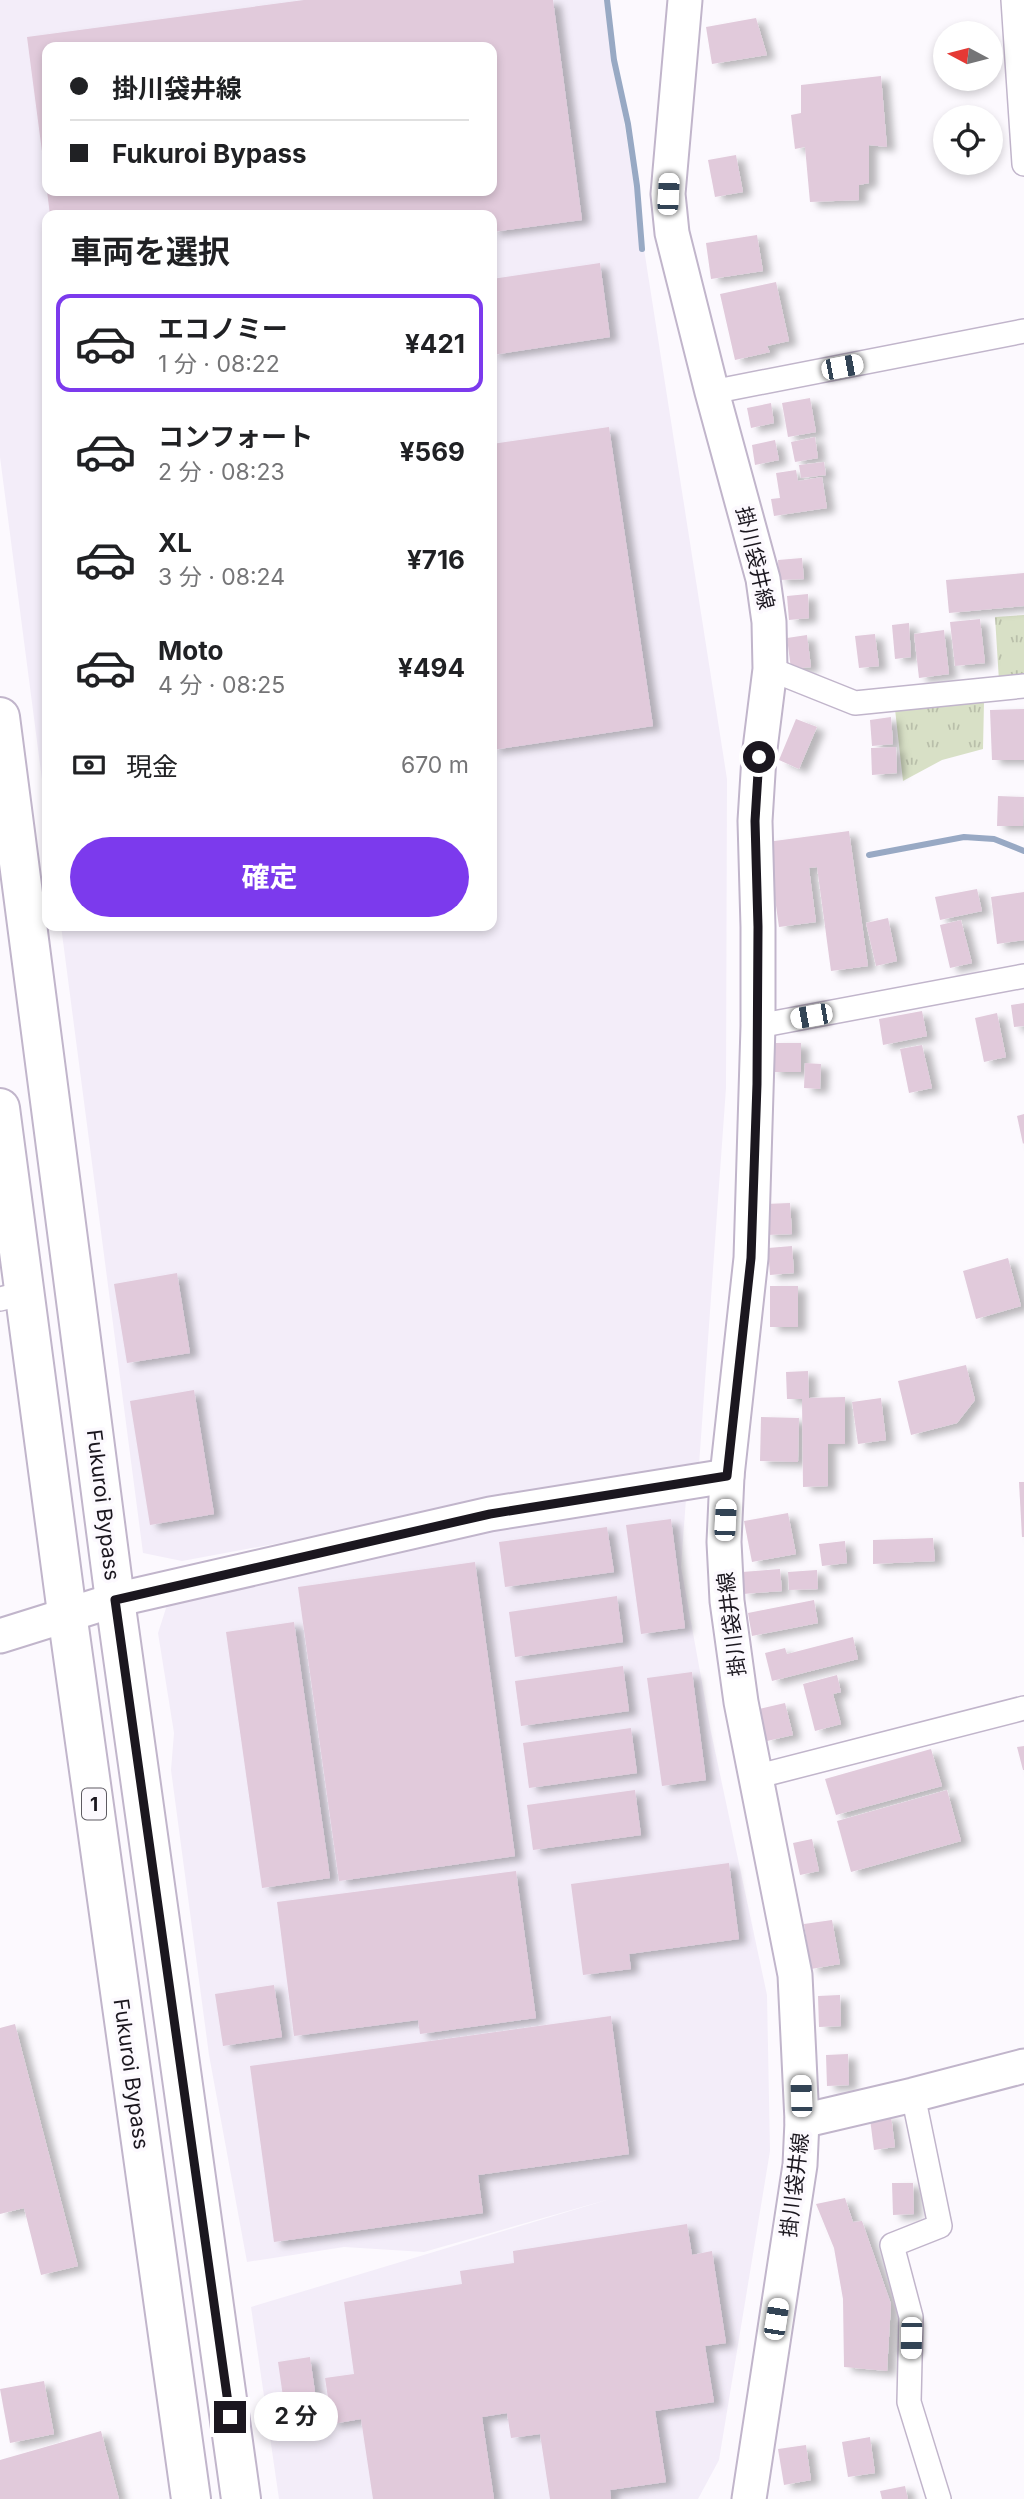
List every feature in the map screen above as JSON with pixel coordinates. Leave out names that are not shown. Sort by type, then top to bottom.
[{"type":"highway","name":"Fukuroi Bypass","points":[[0,718],[115,1600],[241,2499]]},
{"type":"highway","name":"Fukuroi Bypass","points":[[0,1108],[12,1296],[67,1613],[191,2499]]},
{"type":"main road","name":"掛川袋井線","points":[[685,0],[668,194],[672,233],[763,579],[769,622],[770,669],[759,757],[755,821],[758,1026],[751,1258],[727,1476],[724,1542],[727,1601],[741,1702],[795,1975],[802,2121],[800,2165],[749,2499]]},
{"type":"main road","points":[[0,1636],[115,1600],[490,1514],[727,1476]]},
{"type":"main road","points":[[802,2121],[1024,2066]]},
{"type":"street","points":[[1013,0],[1024,164]]},
{"type":"street","points":[[712,392],[1024,331]]},
{"type":"street","points":[[770,669],[855,703],[1024,686]]},
{"type":"street","points":[[758,1026],[1024,976]]},
{"type":"street","points":[[755,1777],[1024,1708]]},
{"type":"street","points":[[913,2095],[940,2226],[892,2245],[911,2317],[909,2402],[939,2499]]},
{"type":"shaded area","points":[[0,0],[605,0],[727,779],[726,1088],[699,1465],[182,1561],[143,1553],[62,931],[497,931],[497,210],[42,210],[42,780],[0,457]]},
{"type":"shaded area","points":[[686,1499],[681,1567],[711,1732],[767,1995],[770,2151],[719,2460],[698,2499],[279,2499],[251,2307],[610,2199],[424,2252],[344,2247],[247,2262],[209,2055],[171,1770],[174,1733],[158,1633],[168,1602],[486,1530]]},
{"type":"green space","points":[[1024,615],[1024,679],[999,681],[995,617]]},
{"type":"green space","points":[[984,702],[983,749],[942,760],[903,781],[895,709]]},
{"type":"building","points":[[304,0],[553,0],[582,220],[497,231],[497,210],[49,210],[48,196],[497,196],[497,42],[42,42],[42,151],[27,37]]},
{"type":"building","points":[[756,18],[767,55],[712,64],[706,27]]},
{"type":"building","points":[[881,76],[887,147],[869,145],[869,183],[859,185],[859,200],[810,202],[805,147],[795,149],[791,115],[801,113],[801,85]]},
{"type":"building","points":[[736,155],[743,192],[715,197],[708,160]]},
{"type":"building","points":[[757,235],[763,271],[711,279],[706,243]]},
{"type":"building","points":[[600,263],[610,337],[497,354],[497,278]]},
{"type":"building","points":[[776,282],[789,341],[767,346],[770,352],[735,360],[720,294]]},
{"type":"building","points":[[810,398],[816,432],[788,437],[782,403]]},
{"type":"building","points":[[771,403],[774,423],[751,428],[747,408]]},
{"type":"building","points":[[609,427],[653,726],[497,749],[497,443]]},
{"type":"building","points":[[815,437],[818,458],[795,462],[791,442]]},
{"type":"building","points":[[775,440],[779,460],[755,465],[752,445]]},
{"type":"building","points":[[824,462],[826,475],[801,478],[799,465]]},
{"type":"building","points":[[796,470],[798,481],[822,477],[827,508],[774,516],[771,499],[780,498],[776,473]]},
{"type":"building","points":[[802,558],[804,579],[779,580],[778,560]]},
{"type":"building","points":[[1024,573],[1024,606],[949,613],[946,580]]},
{"type":"building","points":[[808,594],[809,618],[789,620],[787,596]]},
{"type":"building","points":[[980,619],[985,663],[955,666],[950,622]]},
{"type":"building","points":[[909,623],[911,657],[895,659],[892,625]]},
{"type":"building","points":[[944,630],[949,674],[919,678],[914,634]]},
{"type":"building","points":[[875,634],[879,666],[859,668],[855,636]]},
{"type":"building","points":[[807,635],[811,667],[791,669],[787,638]]},
{"type":"building","points":[[1024,709],[1024,760],[992,760],[990,710]]},
{"type":"building","points":[[891,717],[893,744],[872,746],[870,720]]},
{"type":"building","points":[[796,719],[817,727],[799,769],[779,760]]},
{"type":"building","points":[[896,747],[897,773],[872,775],[871,748]]},
{"type":"building","points":[[998,796],[1024,797],[1023,826],[997,826]]},
{"type":"building","points":[[849,831],[868,966],[831,971],[817,867],[809,868],[816,922],[779,927],[767,842]]},
{"type":"building","points":[[977,889],[982,911],[940,920],[935,897]]},
{"type":"building","points":[[1024,892],[1024,940],[997,944],[991,897]]},
{"type":"building","points":[[888,918],[897,961],[876,966],[866,923]]},
{"type":"building","points":[[961,920],[972,963],[950,968],[940,925]]},
{"type":"building","points":[[1024,1003],[1024,1026],[1014,1027],[1011,1005]]},
{"type":"building","points":[[922,1011],[927,1036],[883,1045],[879,1019]]},
{"type":"building","points":[[997,1013],[1006,1057],[984,1062],[975,1018]]},
{"type":"building","points":[[772,1043],[801,1043],[801,1072],[772,1072]]},
{"type":"building","points":[[922,1045],[932,1088],[909,1093],[900,1049]]},
{"type":"building","points":[[805,1063],[821,1064],[820,1089],[804,1088]]},
{"type":"building","points":[[1024,1114],[1024,1143],[1023,1144],[1017,1116]]},
{"type":"building","points":[[790,1203],[792,1234],[766,1235],[765,1204]]},
{"type":"building","points":[[792,1246],[794,1273],[770,1275],[768,1248]]},
{"type":"building","points":[[1008,1258],[1021,1306],[976,1319],[963,1271]]},
{"type":"building","points":[[177,1273],[190,1353],[127,1363],[114,1284]]},
{"type":"building","points":[[770,1286],[798,1286],[798,1327],[770,1327]]},
{"type":"building","points":[[966,1365],[975,1400],[957,1423],[911,1435],[898,1381]]},
{"type":"building","points":[[808,1371],[809,1398],[845,1397],[845,1444],[828,1444],[828,1486],[803,1487],[802,1399],[787,1399],[786,1372]]},
{"type":"building","points":[[194,1390],[214,1514],[150,1525],[130,1401]]},
{"type":"building","points":[[881,1398],[886,1440],[858,1444],[852,1402]]},
{"type":"building","points":[[761,1417],[799,1418],[798,1462],[760,1461]]},
{"type":"building","points":[[1019,1482],[1024,1482],[1024,1537],[1022,1537]]},
{"type":"building","points":[[788,1513],[796,1554],[752,1562],[744,1521]]},
{"type":"building","points":[[671,1519],[685,1628],[641,1634],[626,1525]]},
{"type":"building","points":[[607,1527],[614,1572],[505,1587],[499,1542]]},
{"type":"building","points":[[933,1538],[935,1561],[873,1564],[873,1540]]},
{"type":"building","points":[[845,1541],[847,1563],[822,1566],[819,1544]]},
{"type":"building","points":[[475,1562],[515,1856],[339,1881],[298,1587]]},
{"type":"building","points":[[780,1569],[782,1591],[743,1594],[742,1572]]},
{"type":"building","points":[[817,1570],[818,1589],[789,1590],[788,1572]]},
{"type":"building","points":[[617,1596],[623,1642],[515,1657],[509,1612]]},
{"type":"building","points":[[814,1600],[818,1623],[752,1636],[748,1613]]},
{"type":"building","points":[[294,1622],[330,1878],[262,1888],[226,1632]]},
{"type":"building","points":[[853,1637],[858,1659],[772,1681],[765,1653],[785,1648],[787,1654]]},
{"type":"building","points":[[623,1666],[629,1711],[521,1726],[515,1681]]},
{"type":"building","points":[[692,1672],[706,1780],[662,1786],[647,1678]]},
{"type":"building","points":[[837,1675],[841,1692],[833,1694],[841,1724],[815,1731],[803,1684]]},
{"type":"building","points":[[785,1703],[793,1735],[767,1741],[759,1709]]},
{"type":"building","points":[[631,1728],[637,1773],[529,1788],[523,1743]]},
{"type":"building","points":[[1024,1746],[1024,1770],[1023,1770],[1017,1747]]},
{"type":"building","points":[[931,1749],[942,1786],[836,1815],[825,1779]]},
{"type":"building","points":[[635,1790],[641,1835],[533,1850],[527,1805]]},
{"type":"building","points":[[947,1790],[961,1841],[851,1872],[837,1821]]},
{"type":"building","points":[[812,1839],[819,1871],[800,1875],[793,1843]]},
{"type":"building","points":[[729,1863],[739,1939],[629,1954],[631,1969],[583,1975],[571,1884]]},
{"type":"building","points":[[516,1871],[536,2018],[420,2034],[418,2020],[294,2036],[277,1902]]},
{"type":"building","points":[[832,1920],[840,1964],[811,1969],[804,1924]]},
{"type":"building","points":[[274,1985],[282,2037],[223,2046],[215,1994]]},
{"type":"building","points":[[840,1995],[841,2026],[819,2027],[818,1996]]},
{"type":"building","points":[[611,2016],[629,2154],[478,2175],[483,2213],[274,2242],[250,2066]]},
{"type":"building","points":[[15,2024],[78,2266],[41,2275],[24,2208],[0,2214],[0,2028]]},
{"type":"building","points":[[848,2054],[849,2085],[827,2086],[826,2055]]},
{"type":"building","points":[[891,2116],[895,2147],[874,2150],[870,2119]]},
{"type":"building","points":[[892,2183],[913,2183],[914,2214],[893,2215]]},
{"type":"building","points":[[845,2198],[853,2222],[862,2221],[891,2304],[887,2371],[844,2367],[843,2299],[834,2248],[816,2204]]},
{"type":"building","points":[[687,2224],[692,2255],[712,2251],[726,2343],[705,2346],[714,2402],[655,2411],[666,2482],[610,2490],[611,2499],[550,2499],[540,2434],[511,2438],[507,2413],[482,2417],[494,2499],[373,2499],[361,2419],[332,2424],[325,2378],[354,2374],[344,2302],[462,2284],[460,2271],[514,2263],[513,2251]]},
{"type":"building","points":[[310,2357],[320,2427],[288,2431],[278,2362]]},
{"type":"building","points":[[44,2381],[54,2434],[10,2443],[0,2389]]},
{"type":"building","points":[[101,2431],[119,2499],[0,2499],[0,2460]]},
{"type":"building","points":[[870,2437],[875,2473],[848,2477],[842,2442]]},
{"type":"building","points":[[806,2445],[811,2480],[784,2485],[778,2449]]},
{"type":"building","points":[[905,2486],[908,2499],[882,2499],[880,2491]]},
{"type":"waterway","points":[[607,0],[614,60],[628,124],[637,186],[642,249]]},
{"type":"waterway","points":[[869,855],[964,837],[994,839],[1024,851]]},
{"type":"route","points":[[230,2417],[115,1600],[490,1514],[727,1476],[751,1258],[757,1084],[758,927],[755,821],[759,757]]}]
